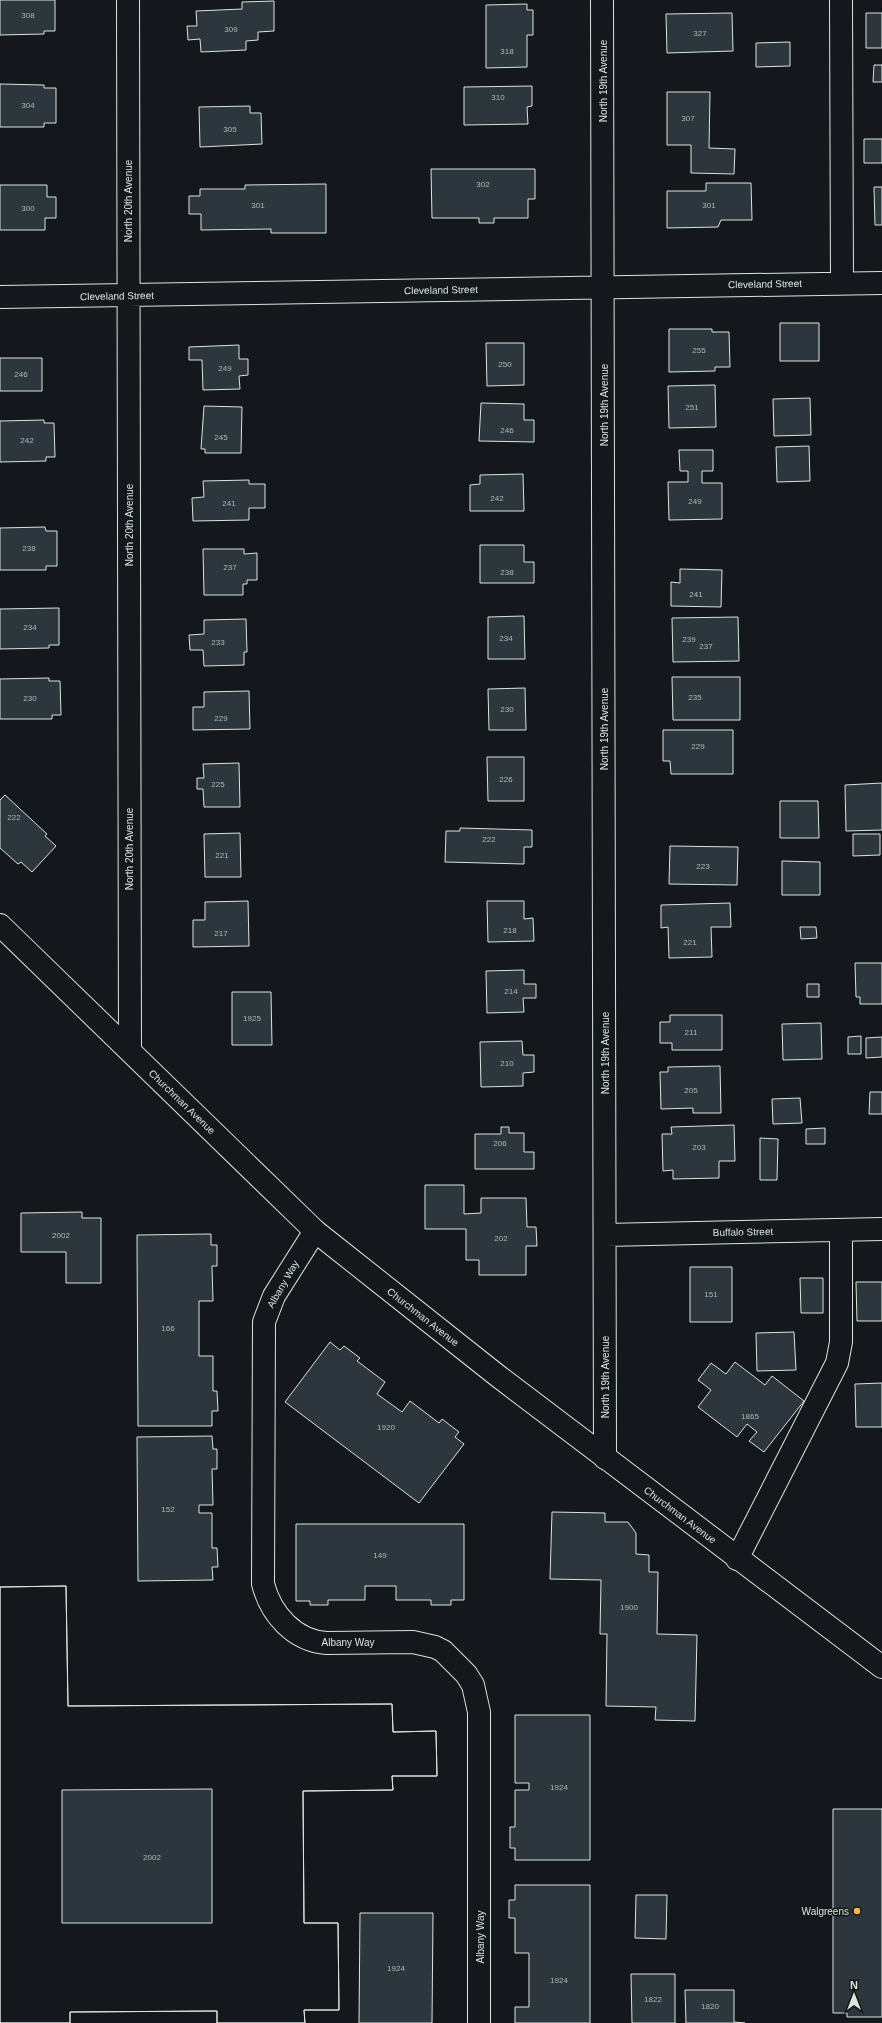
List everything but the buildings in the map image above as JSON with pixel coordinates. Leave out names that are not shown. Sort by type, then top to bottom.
[{"type":"street","name":"North 20th Avenue","points":[[128,0],[130,1050]]},
{"type":"street","name":"North 19th Avenue","points":[[602,0],[604,287],[605,1458]]},
{"type":"street","points":[[841,0],[842,283]]},
{"type":"street","name":"Cleveland Street","points":[[0,297],[882,283]]},
{"type":"street","name":"Churchman Avenue","points":[[0,925],[315,1231],[492,1372],[737,1559],[882,1667]]},
{"type":"street","name":"Buffalo Street","points":[[605,1235],[882,1229]]},
{"type":"street","points":[[737,1559],[837,1363],[841,1342],[841,1230]]},
{"type":"street","name":"Albany Way","points":[[315,1231],[274,1296],[264,1322],[262,1584],[270,1606],[276,1614],[293,1631],[305,1637],[322,1643],[425,1643],[443,1651],[466,1674],[473,1685],[479,1712],[479,2023]]},
{"type":"place","name":"Walgreens","points":[[857,1911]]}]
